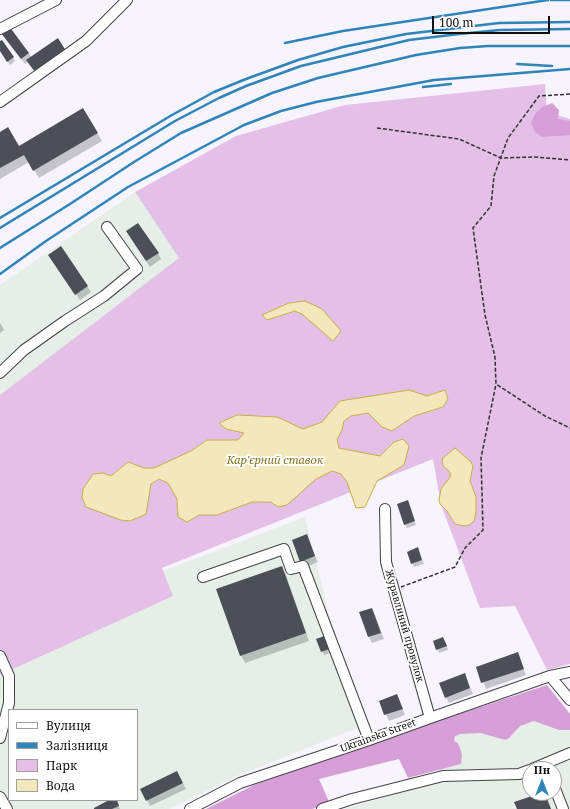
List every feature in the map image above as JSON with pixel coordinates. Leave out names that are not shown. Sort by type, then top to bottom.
[{"type":"street","points":[[0,29],[56,0]]},
{"type":"street","points":[[0,102],[86,41],[127,0]]},
{"type":"street","points":[[0,373],[24,350],[104,296],[137,269],[108,227]]},
{"type":"street","name":"Журавлиний провулок","points":[[386,509],[386,562],[430,718]]},
{"type":"street","points":[[203,577],[284,549],[291,569],[303,566],[369,740]]},
{"type":"street","points":[[0,656],[9,676],[9,702],[0,738]]},
{"type":"street","name":"Ukrainska Street","points":[[190,809],[240,783],[369,740],[550,676],[570,672]]},
{"type":"street","points":[[550,676],[570,700]]},
{"type":"street","points":[[555,761],[570,753]]},
{"type":"street","points":[[322,809],[352,799],[443,776],[522,773]]},
{"type":"street","points":[[0,797],[7,809]]},
{"type":"path","points":[[394,590],[455,567],[465,548],[483,530],[481,458],[496,384],[495,356],[485,314],[473,228],[491,206],[494,176],[508,138],[539,96],[570,94]]},
{"type":"path","points":[[377,128],[459,139],[501,158],[534,157],[570,160]]},
{"type":"path","points":[[496,384],[545,416],[570,428]]},
{"type":"shaded area","points":[[552,103],[559,110],[558,119],[570,121],[570,135],[542,137],[535,132],[531,123],[535,114],[542,107]]},
{"type":"shaded area","points":[[135,192],[180,258],[0,395],[0,285]]},
{"type":"shaded area","points":[[305,517],[357,728],[237,776],[170,809],[0,809],[0,675],[172,596],[163,571]]},
{"type":"shaded area","points":[[547,685],[570,714],[570,730],[559,730],[534,721],[520,726],[509,738],[505,740],[481,733],[460,734],[455,736],[454,741],[458,743],[462,754],[461,764],[408,778],[399,759],[319,779],[330,804],[312,809],[206,809],[256,784],[428,724]]},
{"type":"shaded area","points":[[570,718],[570,809],[343,809],[440,782],[437,727]]},
{"type":"green space","points":[[545,84],[547,112],[570,119],[570,664],[547,670],[515,606],[480,608],[441,505],[433,459],[162,568],[173,596],[0,675],[0,395],[179,258],[135,192],[236,136],[345,105]]},
{"type":"water","points":[[305,301],[322,309],[341,331],[333,341],[302,314],[295,311],[267,320],[262,315],[289,303]]},
{"type":"water","name":"Кар'єрний ставок","points":[[409,390],[427,396],[445,390],[448,399],[443,407],[414,416],[392,431],[382,427],[368,413],[351,416],[344,421],[342,430],[337,439],[339,448],[380,456],[394,442],[403,439],[409,446],[404,465],[377,481],[365,507],[356,508],[347,482],[341,474],[332,471],[316,479],[287,505],[278,507],[271,502],[252,502],[217,515],[199,515],[187,522],[178,517],[177,499],[168,483],[159,479],[151,484],[146,514],[130,521],[121,520],[86,507],[82,498],[83,489],[93,474],[103,473],[111,476],[128,462],[144,468],[154,468],[191,451],[207,440],[238,440],[244,433],[226,429],[219,423],[237,415],[277,417],[303,429],[322,422],[340,401]]},
{"type":"water","points":[[455,448],[471,462],[473,466],[470,481],[476,497],[476,512],[474,521],[469,525],[464,526],[455,524],[447,511],[440,504],[439,500],[441,489],[451,476],[449,471],[444,467],[442,462],[443,458]]},
{"type":"building","points":[[9,26],[29,53],[21,59],[1,33]]},
{"type":"building","points":[[58,38],[66,51],[35,72],[26,60]]},
{"type":"building","points":[[2,40],[14,57],[7,62],[0,51],[0,41]]},
{"type":"building","points":[[83,108],[98,133],[33,171],[24,155],[0,168],[0,132],[8,127],[19,146]]},
{"type":"building","points":[[138,223],[159,253],[146,261],[126,231]]},
{"type":"building","points":[[61,246],[88,286],[75,295],[48,255]]},
{"type":"building","points":[[408,500],[415,521],[404,525],[397,504]]},
{"type":"building","points":[[307,534],[315,556],[300,562],[292,540]]},
{"type":"building","points":[[418,547],[422,560],[411,564],[407,552]]},
{"type":"building","points":[[282,566],[306,633],[240,656],[216,589]]},
{"type":"building","points":[[372,608],[381,633],[368,637],[359,612]]},
{"type":"building","points":[[327,635],[332,648],[321,652],[316,639]]},
{"type":"building","points":[[443,637],[447,646],[436,650],[433,641]]},
{"type":"building","points":[[518,652],[524,669],[481,683],[476,667]]},
{"type":"building","points":[[465,673],[470,688],[445,698],[439,683]]},
{"type":"building","points":[[397,694],[403,709],[384,715],[379,701]]},
{"type":"building","points":[[177,771],[183,783],[146,801],[140,789]]},
{"type":"building","points":[[522,799],[522,801],[548,801],[551,809],[517,809],[514,802]]},
{"type":"building","points":[[107,801],[117,801],[119,806],[112,809],[94,808]]},
{"type":"railway","points":[[285,43],[343,31],[548,0]]},
{"type":"railway","points":[[551,0],[570,0]]},
{"type":"railway","points":[[0,218],[172,115],[214,92],[298,60],[343,47],[406,34],[499,23],[570,22]]},
{"type":"railway","points":[[0,228],[175,121],[246,86],[301,66],[409,40],[500,30],[570,29]]},
{"type":"railway","points":[[0,248],[181,133],[272,93],[318,78],[416,55],[460,48],[488,46],[570,46]]},
{"type":"railway","points":[[517,64],[552,66]]},
{"type":"railway","points":[[0,274],[46,241],[128,187],[244,125],[281,111],[316,102],[434,80],[570,69]]},
{"type":"railway","points":[[423,87],[451,84]]}]
